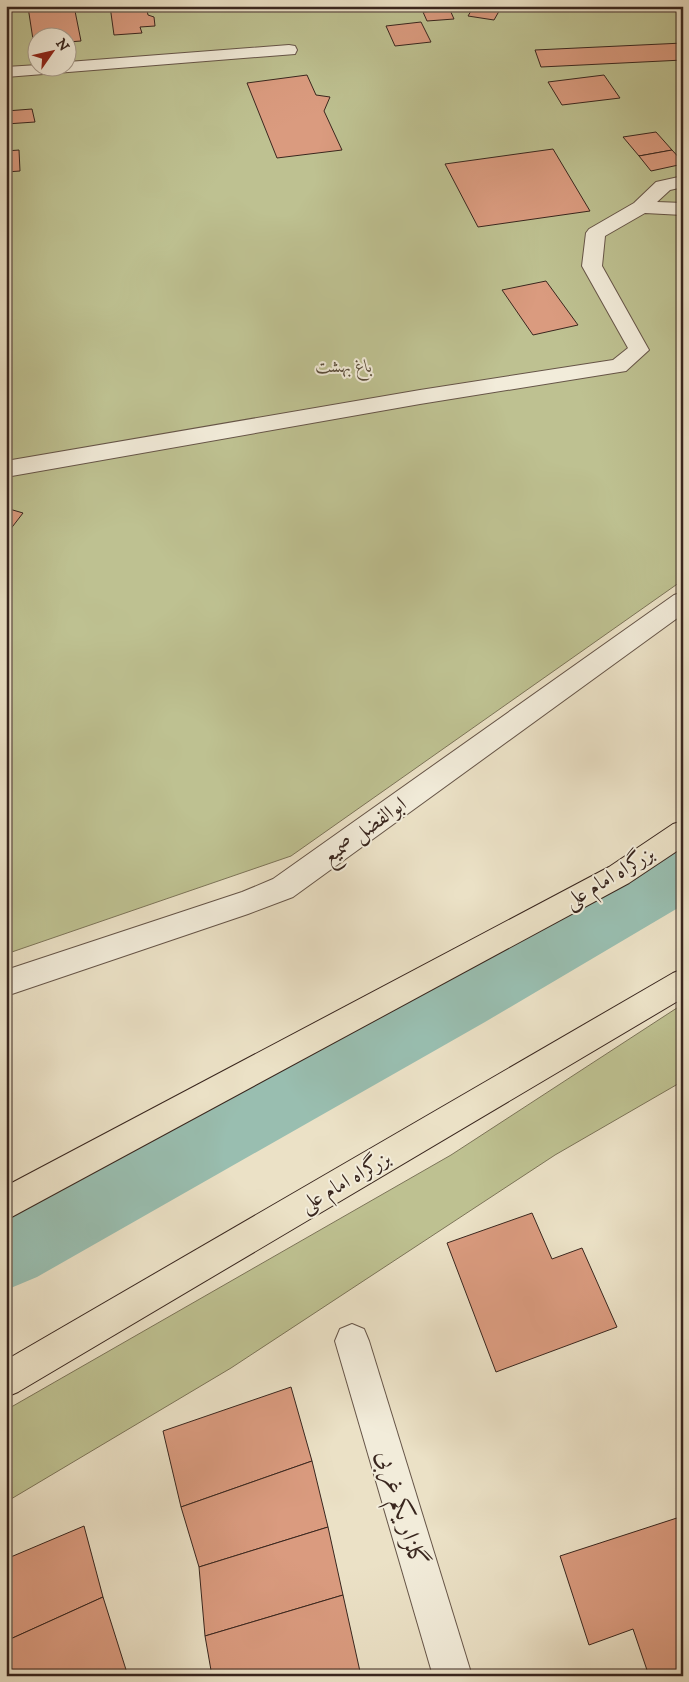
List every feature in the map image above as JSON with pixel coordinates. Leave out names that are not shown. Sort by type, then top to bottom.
[{"type":"highway","name":"بزرگراه امام علی","points":[[6,1204],[610,879],[683,832]]},
{"type":"highway","name":"بزرگراه امام علی","points":[[6,1380],[683,982]]},
{"type":"street","points":[[78,66],[289,50]]},
{"type":"street","points":[[6,72],[28,70]]},
{"type":"street","points":[[10,473],[420,397],[619,366],[638,350],[592,266],[596,233],[641,207],[663,186],[683,181]]},
{"type":"street","points":[[641,207],[683,209]]},
{"type":"street","name":"ابوالفضل صمیع","points":[[6,983],[248,902],[283,888],[683,600]]},
{"type":"street","name":"گلزار یکم غربی","points":[[352,1341],[453,1676]]},
{"type":"green space","name":"باغ بهشت","points":[[6,6],[683,6],[683,580],[291,856],[6,954]]},
{"type":"green space","points":[[683,1004],[683,1081],[555,1155],[231,1368],[6,1502],[6,1410],[451,1155]]},
{"type":"building","points":[[74,6],[81,41],[78,41],[78,28],[31,28],[28,7]]},
{"type":"building","points":[[110,6],[146,6],[148,15],[154,17],[155,26],[140,27],[142,33],[114,35]]},
{"type":"building","points":[[411,6],[468,6],[468,11],[412,11]]},
{"type":"building","points":[[474,6],[502,6],[494,20],[468,16]]},
{"type":"building","points":[[450,10],[454,19],[427,21],[423,12]]},
{"type":"building","points":[[421,22],[431,42],[395,46],[386,26]]},
{"type":"building","points":[[683,43],[683,60],[541,67],[535,50]]},
{"type":"building","points":[[307,75],[316,95],[330,97],[324,111],[342,150],[277,158],[247,83]]},
{"type":"building","points":[[604,75],[620,98],[562,105],[548,82]]},
{"type":"building","points":[[32,109],[35,122],[6,124],[6,111]]},
{"type":"building","points":[[656,132],[672,150],[639,156],[623,137]]},
{"type":"building","points":[[553,149],[590,211],[478,227],[445,164]]},
{"type":"building","points":[[19,150],[20,171],[6,172],[6,151]]},
{"type":"building","points":[[672,150],[683,164],[651,171],[639,156]]},
{"type":"building","points":[[546,281],[578,325],[533,335],[502,290]]},
{"type":"building","points":[[6,508],[23,513],[6,535]]},
{"type":"building","points":[[532,1213],[552,1259],[582,1248],[617,1327],[496,1372],[447,1243]]},
{"type":"building","points":[[291,1387],[312,1461],[181,1507],[163,1431]]},
{"type":"building","points":[[312,1461],[328,1527],[199,1567],[181,1507]]},
{"type":"building","points":[[683,1516],[683,1676],[649,1676],[633,1629],[589,1645],[560,1556]]},
{"type":"building","points":[[84,1526],[103,1597],[6,1641],[6,1559]]},
{"type":"building","points":[[328,1527],[343,1595],[205,1636],[199,1567]]},
{"type":"building","points":[[343,1595],[361,1676],[212,1676],[205,1636]]},
{"type":"building","points":[[103,1597],[128,1676],[6,1676],[6,1641]]},
{"type":"waterway","points":[[6,1246],[457,997],[683,867]]}]
